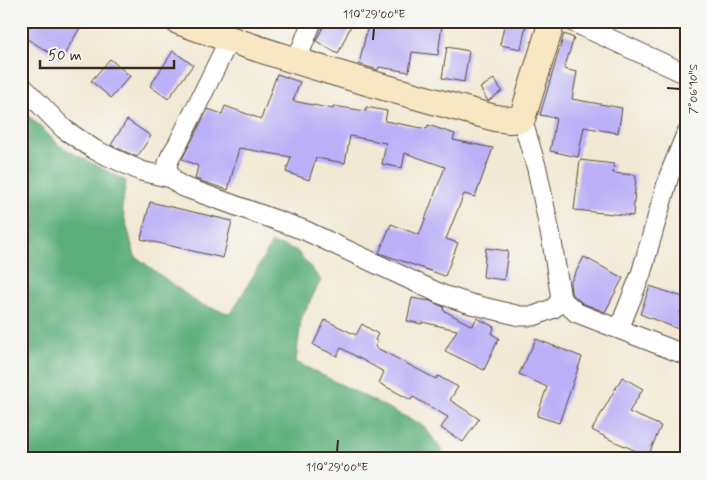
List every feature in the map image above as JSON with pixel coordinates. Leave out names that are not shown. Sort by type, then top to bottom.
[{"type":"main road","points":[[178,21],[229,40],[405,93],[495,118],[510,120],[522,119],[552,21]]},
{"type":"street","points":[[297,60],[312,21]]},
{"type":"street","points":[[571,21],[686,74]]},
{"type":"street","points":[[170,178],[167,170],[168,159],[178,144],[229,40]]},
{"type":"street","points":[[21,85],[64,129],[95,150],[141,171],[170,178],[181,186],[304,230],[443,294],[471,304],[520,316],[534,316],[554,308],[561,299]]},
{"type":"street","points":[[522,119],[537,169],[561,299],[576,313],[686,355]]},
{"type":"street","points":[[619,329],[642,274],[668,176],[686,134]]},
{"type":"green space","points":[[21,108],[60,146],[126,181],[122,208],[135,256],[199,304],[231,314],[272,243],[296,250],[321,280],[301,319],[296,362],[424,426],[448,459],[21,459]]},
{"type":"building","points":[[21,21],[84,21],[61,60],[21,35]]},
{"type":"building","points":[[326,21],[353,21],[338,54],[316,41]]},
{"type":"building","points":[[369,21],[416,21],[416,23],[442,25],[438,55],[412,52],[409,72],[379,67],[378,70],[359,64]]},
{"type":"building","points":[[505,21],[527,21],[521,49],[500,45]]},
{"type":"building","points":[[564,34],[574,38],[564,69],[577,72],[572,99],[622,108],[618,133],[584,127],[578,157],[550,151],[556,118],[540,115]]},
{"type":"building","points":[[447,47],[469,51],[464,82],[442,78]]},
{"type":"building","points":[[173,51],[193,65],[168,99],[150,86]]},
{"type":"building","points":[[110,59],[130,76],[111,98],[91,81]]},
{"type":"building","points":[[277,74],[300,82],[293,101],[333,109],[333,106],[366,111],[366,107],[387,111],[385,121],[427,129],[428,125],[455,134],[453,140],[493,148],[475,197],[464,194],[446,239],[458,243],[445,276],[379,253],[391,224],[419,235],[445,167],[405,153],[402,168],[382,164],[386,143],[350,136],[345,163],[316,158],[309,180],[286,172],[291,157],[239,148],[228,190],[195,179],[198,166],[182,159],[208,109],[222,114],[225,106],[261,119]]},
{"type":"building","points":[[494,79],[502,91],[488,101],[480,88]]},
{"type":"building","points":[[127,120],[151,136],[137,157],[111,145]]},
{"type":"building","points":[[580,160],[614,164],[613,173],[636,175],[633,216],[574,210]]},
{"type":"building","points":[[150,202],[232,221],[223,258],[141,239]]},
{"type":"building","points":[[486,248],[508,251],[504,280],[483,277]]},
{"type":"building","points":[[584,257],[623,278],[605,312],[582,303],[571,293],[570,283]]},
{"type":"building","points":[[650,286],[686,298],[680,313],[686,316],[686,332],[640,314]]},
{"type":"building","points":[[412,298],[430,301],[444,307],[443,310],[472,326],[477,318],[494,327],[492,334],[499,338],[484,370],[445,351],[457,330],[422,322],[422,324],[407,321]]},
{"type":"building","points":[[325,320],[356,335],[362,324],[378,334],[375,340],[378,342],[375,347],[436,379],[438,376],[458,387],[450,400],[479,419],[463,442],[441,428],[448,417],[413,397],[411,400],[379,383],[384,372],[341,348],[337,356],[313,345]]},
{"type":"building","points":[[536,339],[582,357],[559,423],[537,416],[547,387],[519,374]]},
{"type":"building","points":[[622,377],[643,389],[629,412],[661,426],[648,456],[592,430]]}]
